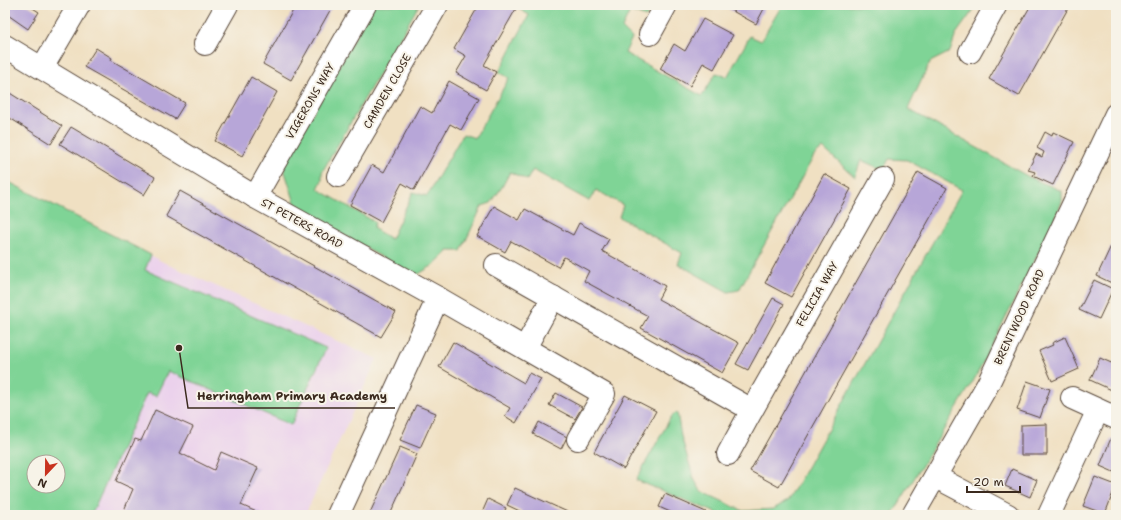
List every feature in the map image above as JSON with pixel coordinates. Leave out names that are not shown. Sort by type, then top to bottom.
[{"type":"street","points":[[42,68],[79,5]]},
{"type":"street","points":[[205,44],[227,5]]},
{"type":"street","name":"VIGERONS WAY","points":[[255,197],[365,5]]},
{"type":"street","name":"CAMDEN CLOSE","points":[[338,176],[437,5]]},
{"type":"street","points":[[650,34],[666,5]]},
{"type":"street","points":[[970,52],[996,5]]},
{"type":"street","name":"ST PETERS ROAD","points":[[5,46],[255,197],[438,298],[604,394],[578,439]]},
{"type":"street","name":"BRENTWOOD ROAD","points":[[913,515],[988,384],[1116,114]]},
{"type":"street","name":"FELICIA WAY","points":[[728,454],[883,179]]},
{"type":"street","points":[[496,266],[752,410]]},
{"type":"street","points":[[525,348],[553,297]]},
{"type":"street","points":[[338,515],[438,298]]},
{"type":"street","points":[[1049,515],[1107,414],[1072,398]]},
{"type":"street","points":[[936,477],[1008,515]]},
{"type":"shaded area","points":[[5,180],[165,263],[377,359],[305,515],[5,515]]},
{"type":"green space","points":[[373,5],[419,5],[322,172],[322,180],[318,189],[375,222],[373,228],[391,239],[413,192],[427,196],[463,134],[475,138],[509,78],[499,72],[529,15],[519,9],[522,5],[654,5],[646,17],[630,11],[622,28],[632,38],[625,53],[702,96],[716,73],[727,77],[750,36],[761,41],[782,5],[977,5],[956,34],[950,52],[930,62],[908,109],[1029,177],[1062,191],[1062,201],[1055,220],[975,378],[892,515],[719,515],[636,480],[671,417],[677,412],[681,436],[694,479],[701,491],[743,511],[773,509],[788,501],[962,190],[907,160],[889,159],[883,170],[861,160],[855,177],[823,148],[814,156],[739,290],[728,292],[678,264],[682,253],[619,217],[623,205],[596,190],[589,201],[533,170],[527,180],[510,172],[491,203],[482,206],[461,251],[448,251],[432,266],[415,276],[297,209],[283,166]]},
{"type":"green space","points":[[5,180],[151,255],[145,270],[326,348],[291,425],[168,371],[156,396],[147,393],[92,513],[95,515],[5,515]]},
{"type":"building","points":[[5,5],[28,5],[39,12],[28,29],[5,13]]},
{"type":"building","points":[[296,5],[333,5],[291,80],[263,64]]},
{"type":"building","points":[[479,5],[514,5],[517,7],[484,65],[496,72],[486,90],[456,73],[466,56],[454,49]]},
{"type":"building","points":[[729,5],[766,5],[756,24],[727,8]]},
{"type":"building","points":[[1031,5],[1070,5],[1019,96],[989,79]]},
{"type":"building","points":[[703,19],[733,35],[714,69],[703,63],[690,86],[660,69],[674,44],[685,51]]},
{"type":"building","points":[[96,48],[112,58],[111,60],[185,103],[175,119],[84,67]]},
{"type":"building","points":[[251,77],[277,92],[242,156],[215,141]]},
{"type":"building","points":[[449,81],[479,98],[461,130],[450,124],[414,190],[402,183],[381,222],[350,205],[372,165],[384,172],[420,106],[432,113]]},
{"type":"building","points":[[5,90],[62,126],[51,144],[5,115]]},
{"type":"building","points":[[71,127],[155,177],[144,195],[60,144]]},
{"type":"building","points":[[1045,132],[1052,136],[1053,132],[1074,142],[1053,185],[1033,176],[1035,172],[1028,170],[1036,154],[1042,157],[1044,152],[1037,148]]},
{"type":"building","points":[[918,172],[947,188],[779,487],[750,471]]},
{"type":"building","points":[[824,174],[851,189],[791,297],[765,283]]},
{"type":"building","points":[[180,191],[396,312],[381,337],[166,216]]},
{"type":"building","points":[[494,206],[519,220],[525,209],[573,235],[579,223],[609,239],[602,251],[665,286],[658,299],[739,343],[722,373],[641,328],[648,316],[584,281],[589,271],[564,257],[558,267],[511,241],[505,252],[477,236]]},
{"type":"building","points":[[1111,246],[1116,249],[1116,285],[1097,276]]},
{"type":"building","points":[[1094,280],[1113,289],[1099,319],[1079,310]]},
{"type":"building","points":[[773,298],[784,304],[748,370],[736,364]]},
{"type":"building","points":[[1065,337],[1079,369],[1052,381],[1039,351],[1053,345],[1052,343]]},
{"type":"building","points":[[453,342],[524,383],[529,373],[541,379],[516,423],[505,416],[510,408],[439,367]]},
{"type":"building","points":[[1100,358],[1116,365],[1116,392],[1090,380]]},
{"type":"building","points":[[1027,381],[1050,389],[1040,418],[1017,410]]},
{"type":"building","points":[[556,393],[582,407],[575,419],[549,405]]},
{"type":"building","points":[[625,395],[656,411],[624,469],[594,452]]},
{"type":"building","points":[[416,405],[436,413],[420,448],[400,440]]},
{"type":"building","points":[[155,410],[193,427],[180,453],[214,470],[221,452],[258,468],[241,505],[261,514],[122,515],[133,489],[116,481],[135,439],[141,441]]},
{"type":"building","points":[[539,422],[567,437],[561,449],[533,434]]},
{"type":"building","points":[[1047,424],[1047,455],[1021,455],[1021,425]]},
{"type":"building","points":[[1111,438],[1116,440],[1116,473],[1100,466]]},
{"type":"building","points":[[400,447],[417,454],[390,515],[369,515]]},
{"type":"building","points":[[1012,469],[1037,480],[1030,497],[1005,486]]},
{"type":"building","points":[[1095,477],[1116,485],[1105,514],[1083,506]]},
{"type":"building","points":[[515,488],[574,515],[528,515],[507,505]]},
{"type":"building","points":[[665,494],[706,512],[705,515],[677,515],[659,507]]},
{"type":"building","points":[[488,499],[506,508],[503,515],[481,515]]},
{"type":"place","name":"Herringham Primary Academy","points":[[179,348]]}]
